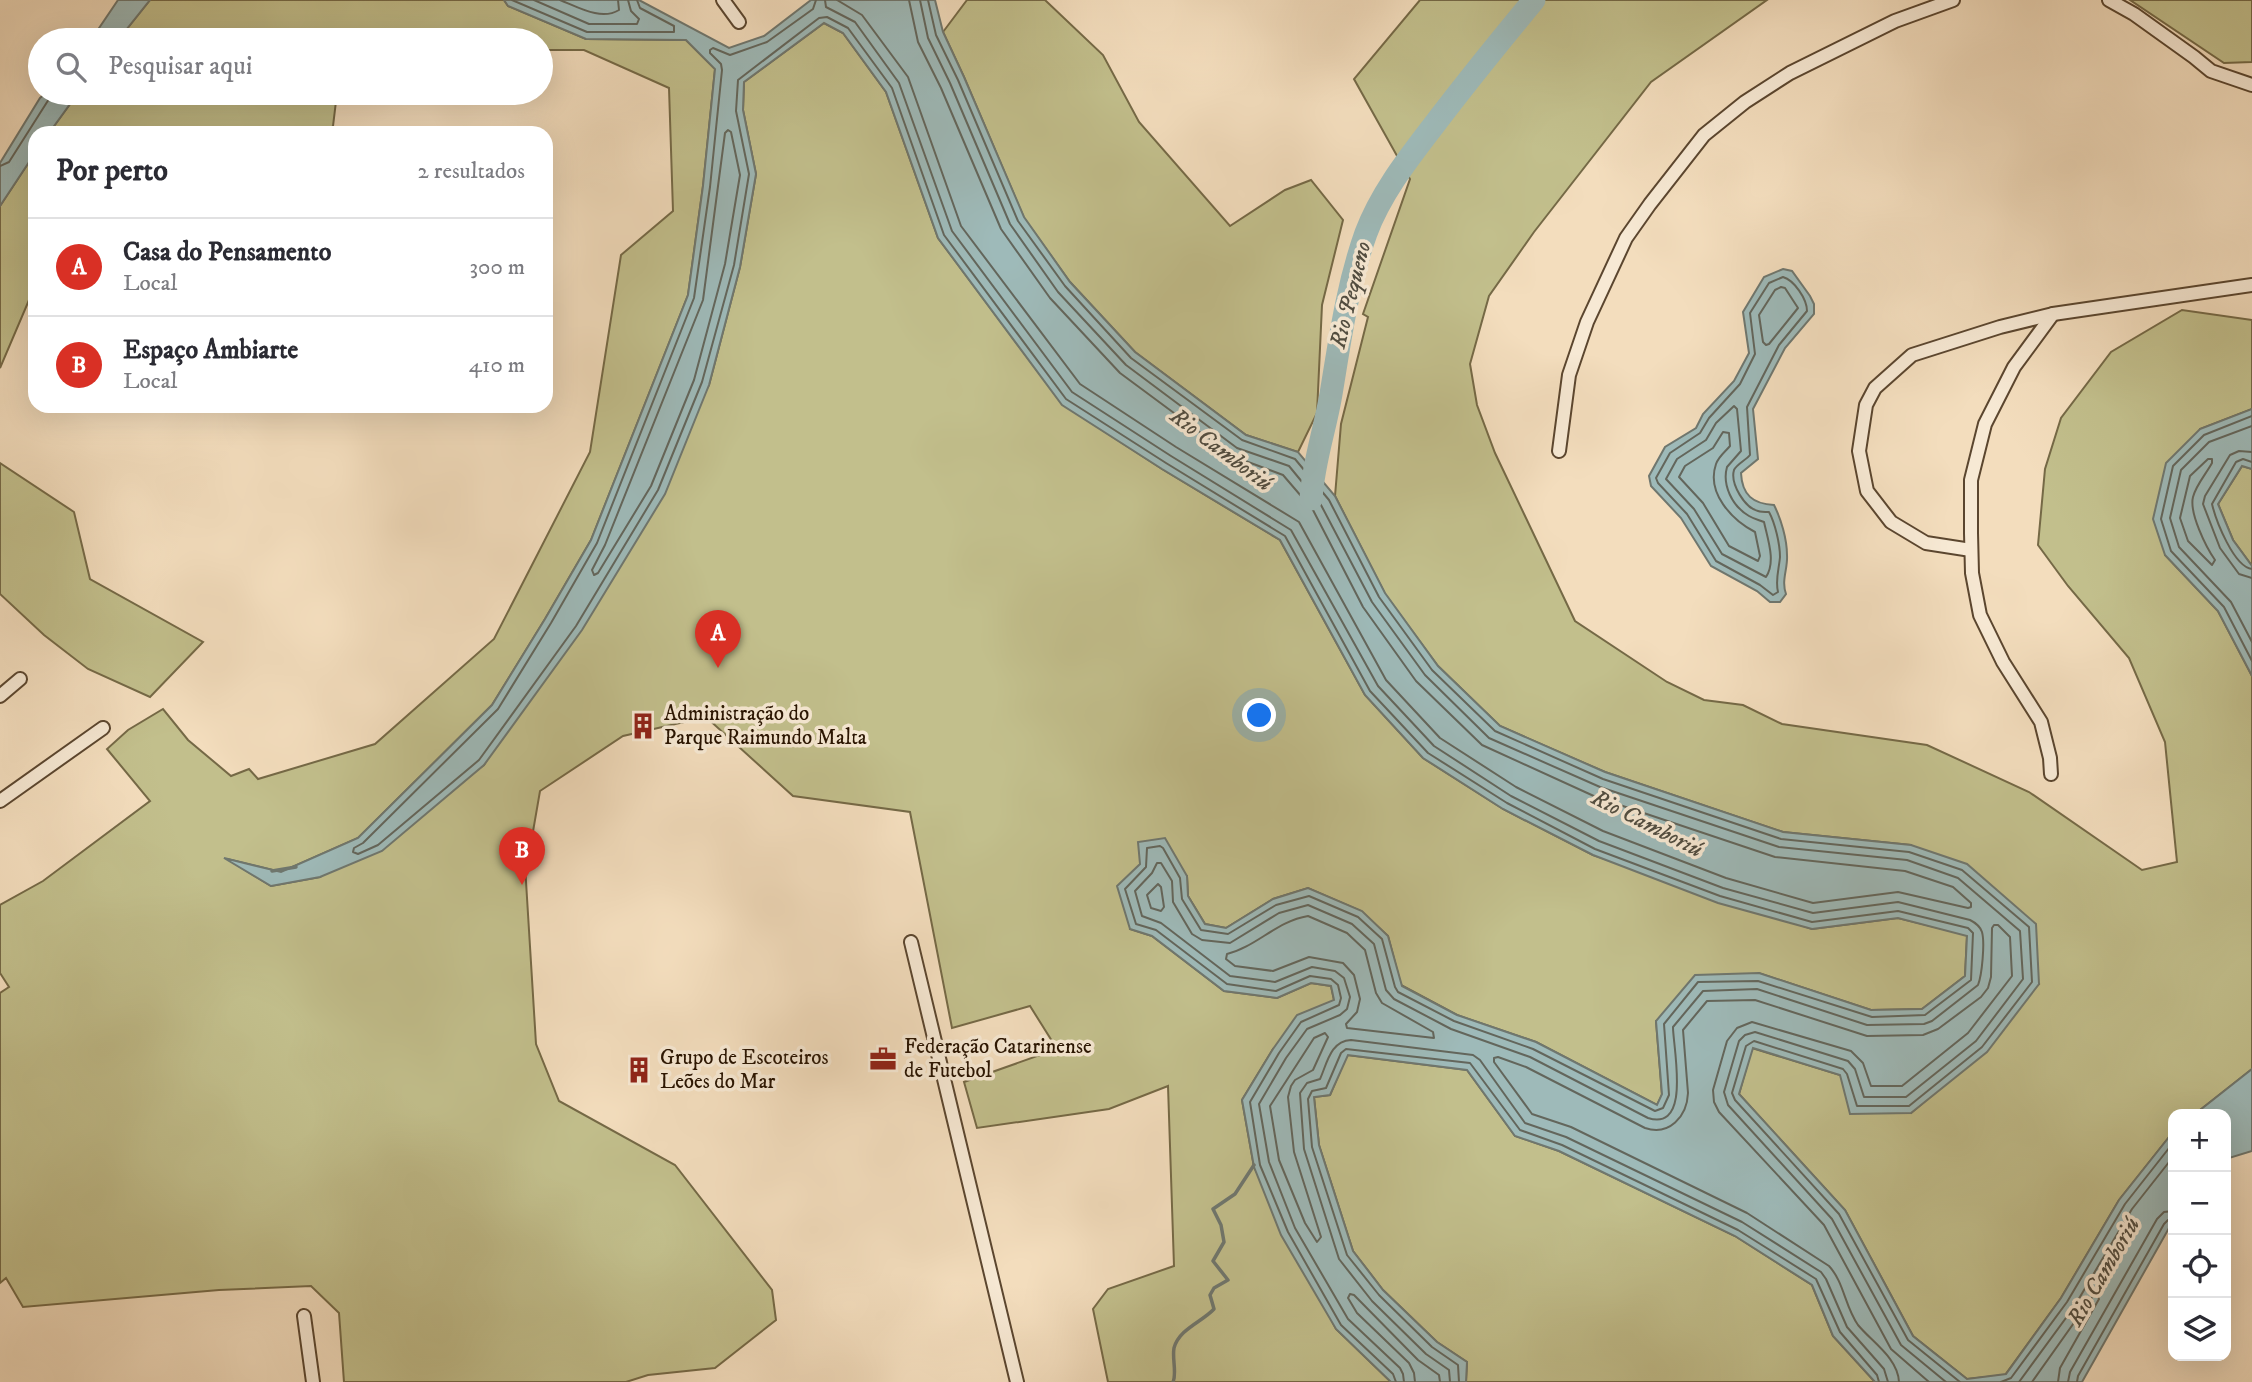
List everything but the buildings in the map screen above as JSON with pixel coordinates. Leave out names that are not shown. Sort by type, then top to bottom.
[{"type":"street","points":[[723,0],[739,22]]},
{"type":"street","points":[[1559,450],[1569,375],[1587,322],[1626,238],[1704,135],[1745,102],[1790,73],[1895,22],[1953,0]]},
{"type":"street","points":[[2109,0],[2134,14],[2211,71],[2252,85]]},
{"type":"street","points":[[1971,550],[1926,543],[1891,522],[1867,491],[1859,451],[1866,405],[1875,388],[1912,355],[2000,327],[2053,314],[2252,285]]},
{"type":"street","points":[[2051,774],[2041,722],[2003,662],[1980,615],[1972,573],[1971,480],[1985,424],[2014,367],[2053,314]]},
{"type":"street","points":[[0,696],[20,679]]},
{"type":"street","points":[[0,800],[103,728]]},
{"type":"street","points":[[911,942],[1017,1382]]},
{"type":"street","points":[[304,1316],[313,1382]]},
{"type":"shaded area","points":[[150,0],[504,0],[508,6],[586,39],[686,40],[715,69],[688,295],[591,540],[492,705],[358,838],[281,872],[227,859],[271,886],[320,877],[484,765],[709,385],[740,267],[756,174],[743,110],[744,82],[824,23],[843,33],[886,92],[938,238],[1062,404],[1162,469],[1280,540],[1365,695],[1423,758],[1503,809],[1593,855],[1812,929],[1898,918],[1967,935],[1965,976],[1922,1009],[1871,1010],[1759,973],[1656,1021],[1662,1095],[1657,1105],[1536,1042],[1457,1015],[1401,985],[1388,936],[1361,911],[1308,888],[1273,899],[1226,928],[1205,924],[1188,896],[1187,876],[1140,864],[1130,929],[1152,936],[1224,991],[1277,998],[1311,983],[1331,986],[1334,1000],[1273,1049],[1242,1100],[1254,1167],[1336,1329],[1391,1382],[1108,1382],[1093,1309],[1108,1289],[1174,1266],[1168,1086],[1109,1109],[977,1128],[964,1082],[1057,1049],[1030,1006],[952,1028],[910,812],[793,796],[706,717],[623,736],[540,791],[531,843],[524,849],[536,1044],[559,1101],[675,1165],[772,1290],[776,1320],[715,1368],[648,1375],[626,1382],[344,1382],[339,1313],[311,1286],[219,1290],[23,1307],[6,1278],[0,1283],[0,993],[9,987],[0,973],[0,905],[43,881],[150,801],[107,749],[128,730],[163,709],[188,740],[231,776],[249,769],[258,779],[375,744],[494,639],[590,452],[621,255],[673,211],[669,88],[584,50],[553,50],[553,28],[128,28]]},
{"type":"shaded area","points":[[967,0],[1045,0],[1103,55],[1139,122],[1230,226],[1285,190],[1311,180],[1343,220],[1322,305],[1317,413],[1298,452],[1246,435],[1135,352],[1070,282],[1024,218],[943,32]]},
{"type":"shaded area","points":[[1420,0],[1767,0],[1651,82],[1534,232],[1489,296],[1470,364],[1477,405],[1495,453],[1575,621],[1667,682],[1704,700],[1743,705],[1782,724],[1927,745],[2029,792],[2142,870],[2177,862],[2165,742],[2129,658],[2068,586],[2038,545],[2045,469],[2061,418],[2111,352],[2182,310],[2252,320],[2252,409],[2200,429],[2165,555],[2218,611],[2252,676],[2252,1069],[2201,1109],[2168,1109],[2168,1138],[2119,1200],[2061,1298],[2005,1375],[1967,1379],[1913,1336],[1845,1210],[1739,1094],[1752,1048],[1840,1075],[1911,1113],[1937,1091],[2039,984],[1911,845],[1783,832],[1605,772],[1500,726],[1438,666],[1385,594],[1335,496],[1341,424],[1368,317],[1363,314],[1410,179],[1354,79]]},
{"type":"shaded area","points":[[2130,0],[2252,0],[2252,62],[2224,63]]},
{"type":"shaded area","points":[[69,105],[336,105],[333,126],[54,126]]},
{"type":"shaded area","points":[[28,164],[28,302],[0,368],[0,206]]},
{"type":"shaded area","points":[[0,463],[74,512],[90,579],[203,642],[150,697],[88,669],[44,635],[0,594]]},
{"type":"shaded area","points":[[2242,466],[2252,469],[2252,566],[2233,540],[2218,504]]},
{"type":"shaded area","points":[[1347,1055],[1467,1070],[1515,1136],[1559,1151],[1735,1236],[1812,1285],[1833,1336],[1875,1382],[1466,1382],[1467,1362],[1437,1342],[1383,1290],[1353,1251],[1319,1145],[1314,1097],[1330,1095]]},
{"type":"water","points":[[118,0],[150,0],[128,28],[99,28]]},
{"type":"water","name":"Rio Camboriú","points":[[504,0],[639,0],[729,48],[764,36],[811,0],[935,0],[943,32],[1024,217],[1070,282],[1135,352],[1246,435],[1298,452],[1335,496],[1385,593],[1438,666],[1500,726],[1605,772],[1783,832],[1911,845],[1967,864],[2036,924],[2039,984],[1987,1052],[1911,1113],[1850,1114],[1840,1075],[1753,1048],[1739,1094],[1845,1210],[1913,1336],[1967,1379],[2006,1374],[2061,1298],[2119,1200],[2168,1138],[2168,1230],[2082,1382],[1875,1382],[1833,1336],[1812,1285],[1735,1236],[1559,1151],[1515,1136],[1467,1070],[1348,1055],[1330,1095],[1314,1097],[1319,1145],[1353,1251],[1383,1290],[1437,1342],[1467,1362],[1466,1382],[1391,1382],[1336,1329],[1281,1235],[1254,1167],[1242,1100],[1297,1015],[1334,1000],[1331,986],[1311,983],[1277,998],[1224,991],[1152,936],[1130,929],[1117,886],[1140,864],[1138,842],[1165,838],[1187,876],[1188,896],[1205,924],[1226,928],[1273,899],[1308,888],[1362,911],[1388,936],[1402,986],[1457,1015],[1536,1042],[1657,1105],[1662,1094],[1656,1021],[1695,975],[1759,973],[1871,1010],[1922,1009],[1965,976],[1967,936],[1898,918],[1812,929],[1718,903],[1593,855],[1503,809],[1423,758],[1365,695],[1280,540],[1062,405],[938,238],[886,92],[843,33],[824,23],[744,82],[743,110],[756,174],[740,267],[709,385],[665,494],[582,630],[484,765],[382,851],[320,877],[271,886],[224,858],[281,872],[358,838],[492,705],[591,540],[688,295],[715,69],[686,40],[586,39],[508,6]]},
{"type":"water","points":[[36,105],[69,105],[54,126],[28,126],[28,164],[0,206],[0,163]]},
{"type":"water","points":[[1783,269],[1792,271],[1810,296],[1814,304],[1814,314],[1785,348],[1753,409],[1758,459],[1741,473],[1746,493],[1750,497],[1760,503],[1774,505],[1785,536],[1786,594],[1780,602],[1770,602],[1757,591],[1711,566],[1681,518],[1651,486],[1649,476],[1665,447],[1696,428],[1703,414],[1734,381],[1749,353],[1743,312],[1764,277]]},
{"type":"water","points":[[2252,409],[2252,469],[2242,466],[2218,504],[2233,540],[2252,566],[2252,676],[2218,611],[2165,555],[2153,519],[2166,463],[2200,429]]},
{"type":"water","points":[[2252,1069],[2252,1151],[2231,1157],[2231,1109],[2201,1109]]},
{"type":"waterway","name":"Rio Pequeno","points":[[1311,499],[1349,293],[1359,253],[1372,218],[1387,190],[1415,151],[1534,0]]},
{"type":"waterway","points":[[272,871],[296,867]]},
{"type":"waterway","points":[[1173,1382],[1174,1348],[1177,1341],[1214,1309],[1210,1295],[1214,1288],[1228,1280],[1213,1261],[1224,1242],[1221,1225],[1213,1209],[1235,1194],[1254,1165]]},
{"type":"place","name":"Casa do Pensamento","points":[[718,668]]},
{"type":"place","name":"Administração do Parque Raimundo Malta","points":[[643,726]]},
{"type":"place","name":"Espaço Ambiarte","points":[[522,885]]},
{"type":"place","name":"Federação Catarinense de Futebol","points":[[883,1059]]},
{"type":"place","name":"Grupo de Escoteiros Leões do Mar","points":[[639,1070]]}]
